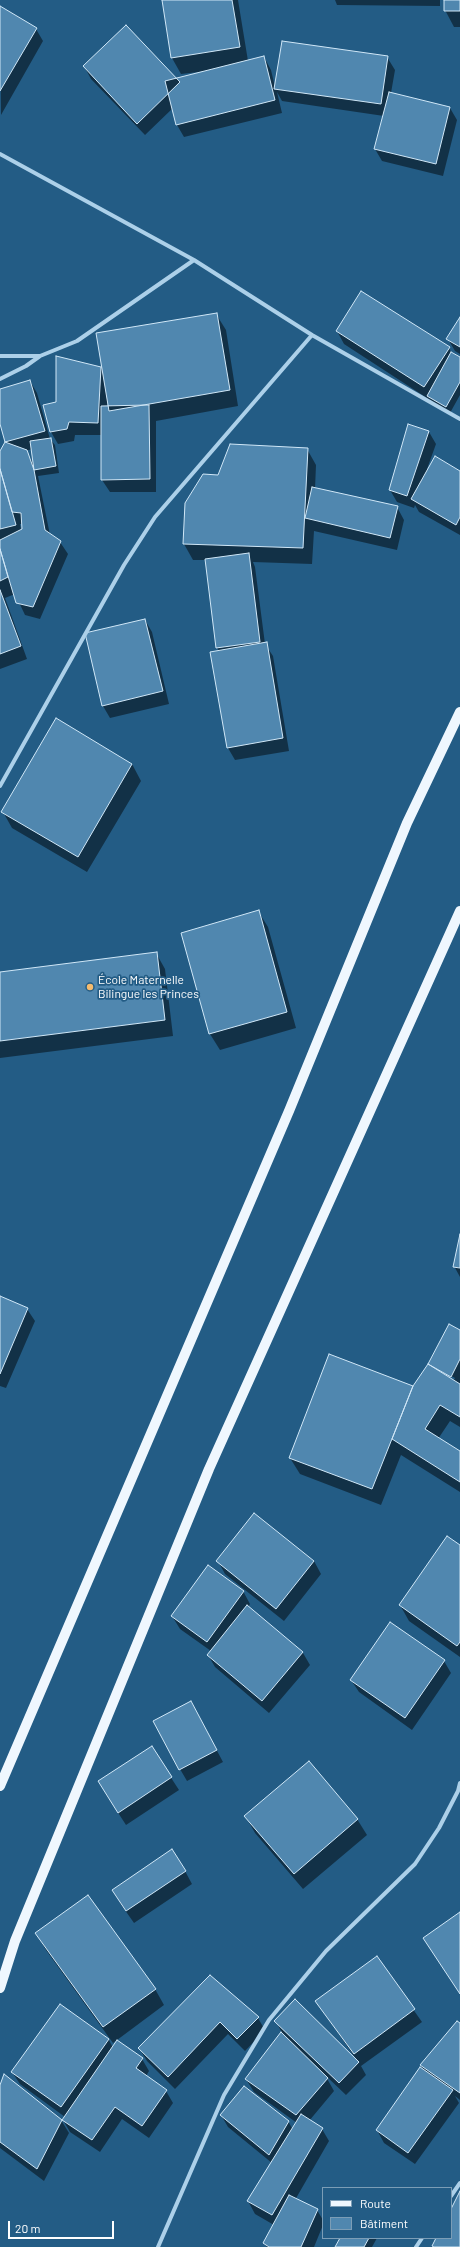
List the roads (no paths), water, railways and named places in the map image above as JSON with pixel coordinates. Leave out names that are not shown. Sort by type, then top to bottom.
[{"type":"main road","points":[[0,1786],[289,1111],[407,823],[460,712]]},
{"type":"main road","points":[[0,1988],[15,1941],[209,1469],[460,911]]},
{"type":"street","points":[[0,154],[194,260],[312,335],[460,419]]},
{"type":"street","points":[[0,379],[26,366],[40,356],[77,341],[194,260]]},
{"type":"street","points":[[0,786],[124,565],[155,517],[312,335]]},
{"type":"street","points":[[0,356],[40,356]]},
{"type":"street","points":[[158,2247],[224,2095],[269,2020],[326,1951],[415,1864],[439,1828],[458,1791],[460,1783]]},
{"type":"street","points":[[452,2195],[460,2183]]},
{"type":"place","name":"École Maternelle Bilingue les Princes","points":[[90,987]]}]
